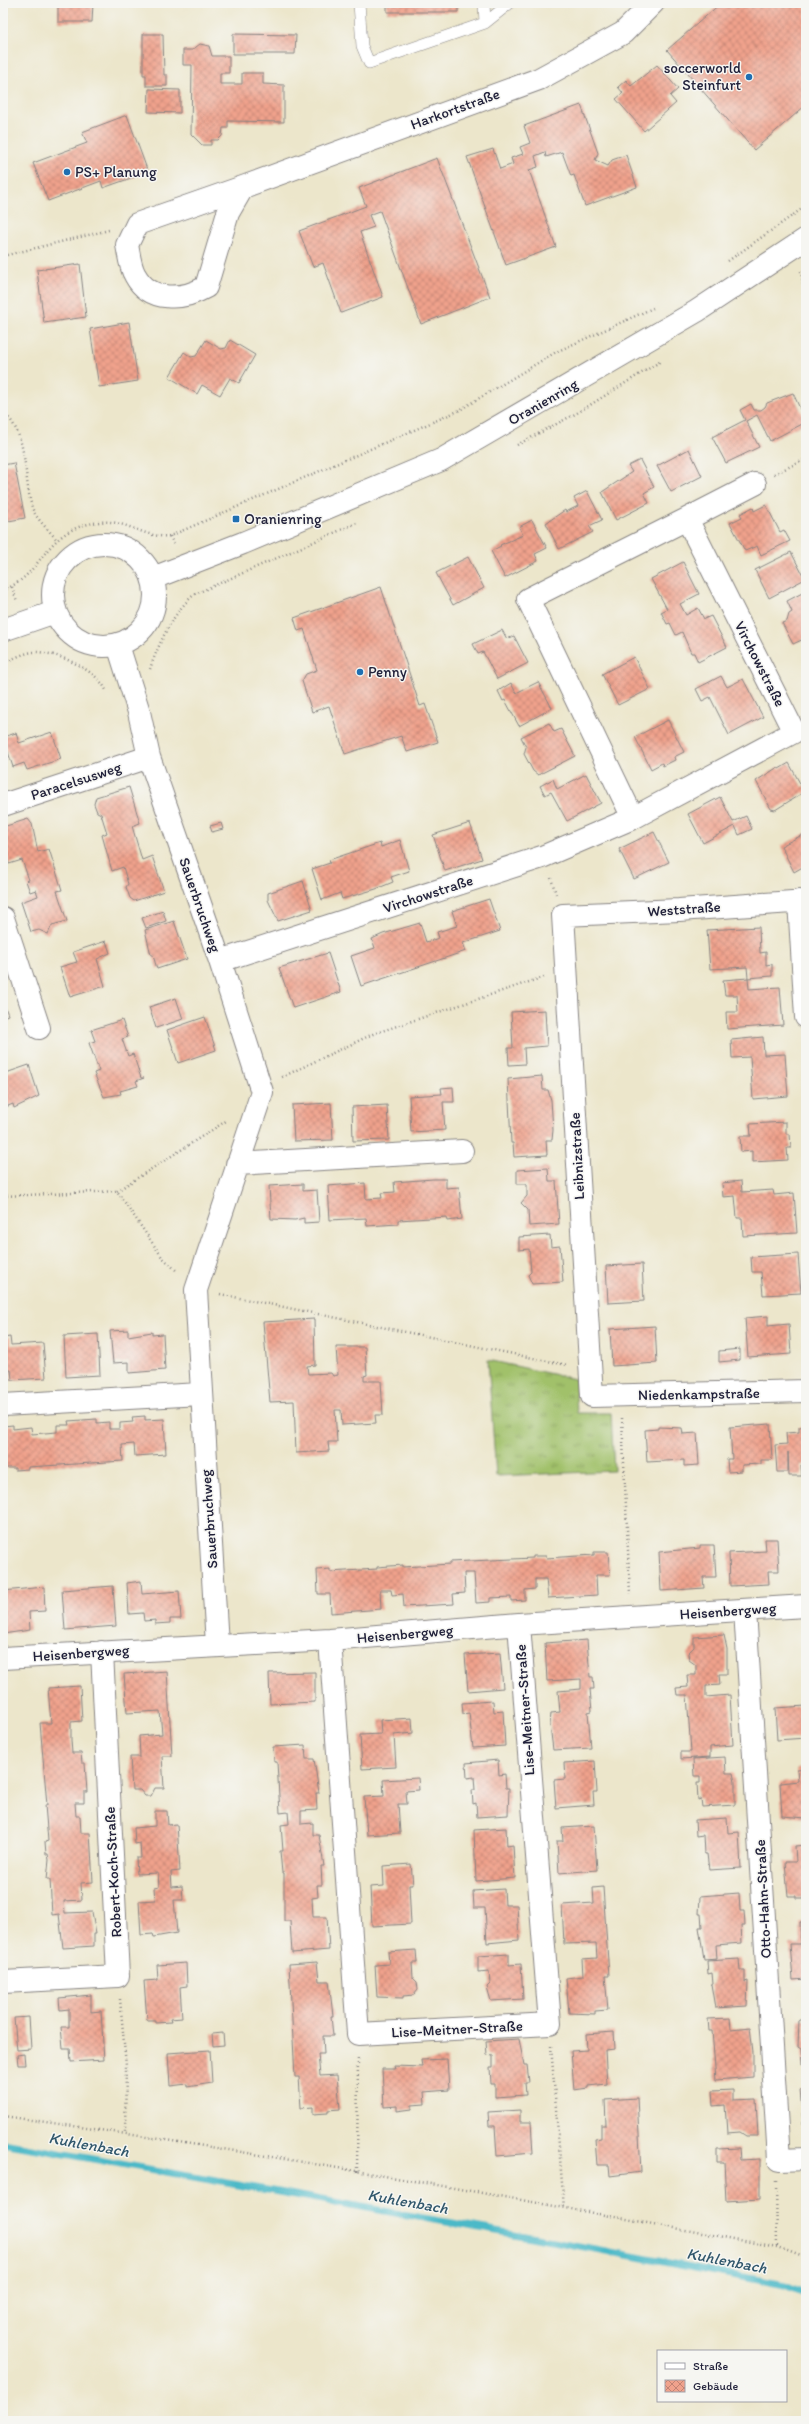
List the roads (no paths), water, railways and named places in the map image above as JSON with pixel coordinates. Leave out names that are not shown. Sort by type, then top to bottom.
[{"type":"street","name":"Harkortstraße","points":[[243,187],[228,213],[206,287],[194,294],[175,297],[158,296],[138,280],[135,275],[127,245],[137,224],[539,79],[623,33],[653,3]]},
{"type":"street","name":"Oranienring","points":[[153,578],[243,543],[441,460],[697,311],[806,239]]},
{"type":"street","points":[[633,818],[528,599],[755,484]]},
{"type":"street","name":"Virchowstraße","points":[[220,961],[542,857],[633,818],[794,732],[687,519]]},
{"type":"street","points":[[98,544],[116,545],[132,552],[145,565],[153,578],[155,600],[150,619],[137,634],[118,645],[100,647],[81,642],[65,629],[55,612],[52,594],[56,575],[67,560],[81,549],[98,544]]},
{"type":"street","points":[[3,630],[55,612]]},
{"type":"street","name":"Sauerbruchweg","points":[[118,645],[139,712],[149,758],[220,961],[262,1092],[196,1290],[200,1394],[217,1645]]},
{"type":"street","name":"Paracelsusweg","points":[[3,805],[149,758]]},
{"type":"street","points":[[803,901],[806,1017]]},
{"type":"street","name":"Weststraße","points":[[563,915],[679,910],[803,901]]},
{"type":"street","name":"Leibnizstraße","points":[[563,915],[589,1370],[592,1396]]},
{"type":"street","points":[[3,918],[39,1028]]},
{"type":"street","points":[[237,1164],[462,1151]]},
{"type":"street","name":"Niedenkampstraße","points":[[592,1396],[806,1391]]},
{"type":"street","points":[[3,1405],[200,1394]]},
{"type":"street","name":"Heisenbergweg","points":[[3,1658],[217,1645],[330,1640],[519,1624],[806,1606]]},
{"type":"street","name":"Otto-Hahn-Straße","points":[[745,1610],[779,2160],[806,2159]]},
{"type":"street","name":"Lise-Meitner-Straße","points":[[330,1640],[358,2034],[550,2024],[519,1624]]},
{"type":"street","name":"Robert-Koch-Straße","points":[[3,1982],[118,1976],[102,1652]]},
{"type":"lane","points":[[359,3],[362,46],[369,63],[485,23],[510,3]]},
{"type":"lane","points":[[484,3],[485,23]]},
{"type":"waterway","name":"Kuhlenbach","points":[[3,2143],[558,2242],[785,2285],[806,2294]]},
{"type":"place","name":"soccerworld Steinfurt","points":[[749,77]]},
{"type":"place","name":"PS+ Planung","points":[[67,172]]},
{"type":"place","name":"Oranienring","points":[[236,519]]},
{"type":"place","name":"Penny","points":[[360,672]]}]
